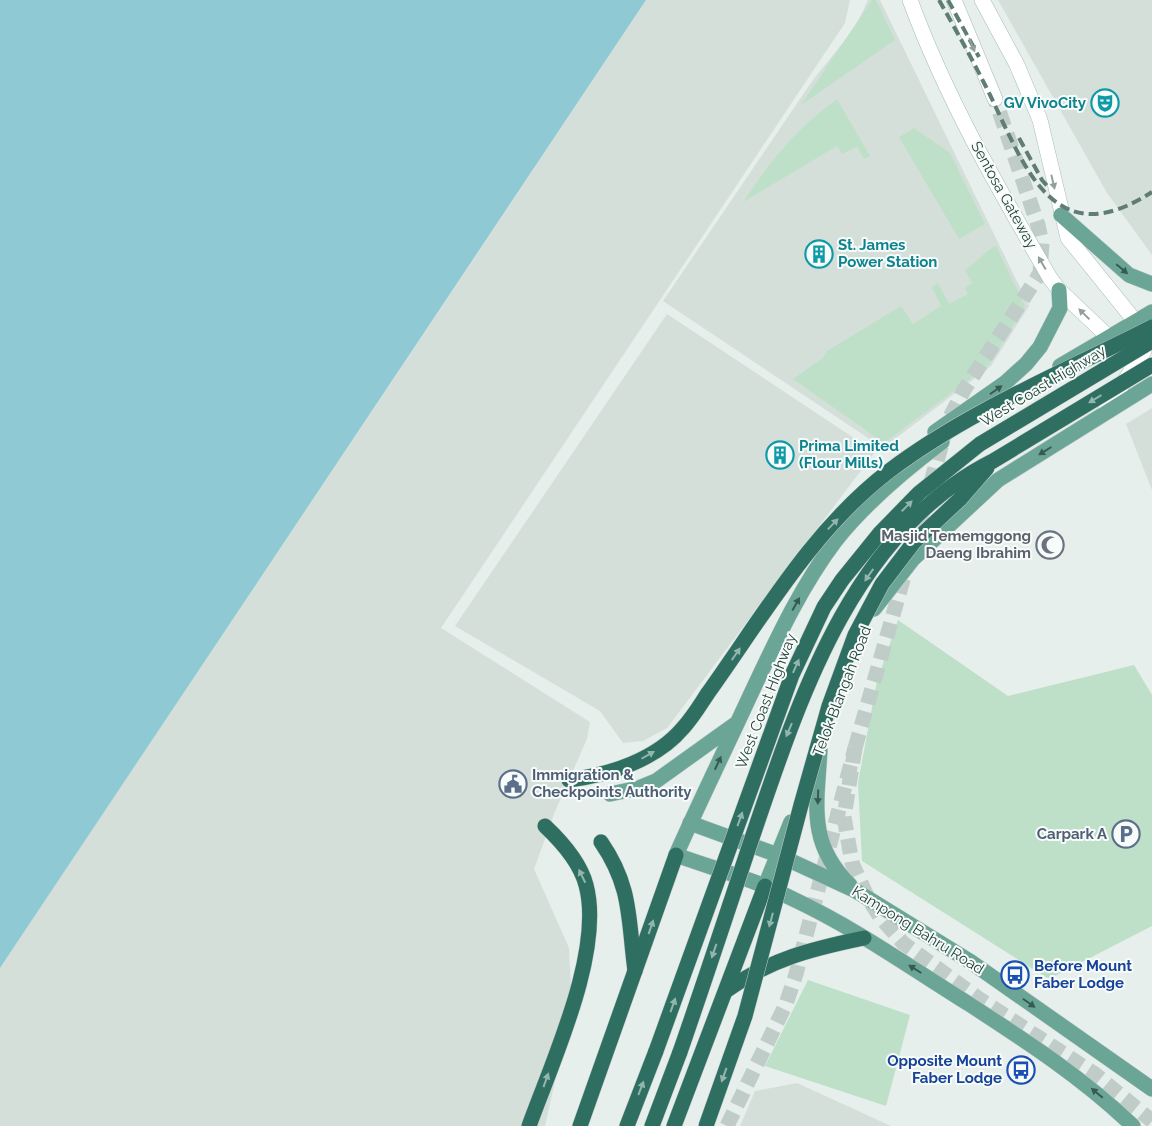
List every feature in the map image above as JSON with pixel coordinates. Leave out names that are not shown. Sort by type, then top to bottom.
[{"type":"highway","points":[[569,780],[600,775],[628,765],[657,750],[683,729],[804,557],[846,511],[889,471],[971,418],[1152,328]]},
{"type":"highway","name":"West Coast Highway","points":[[627,1126],[792,675],[824,607],[842,580],[880,533],[920,493],[980,444],[1152,341]]},
{"type":"highway","points":[[652,1126],[680,1052],[786,737],[835,628],[868,575],[902,531],[948,487],[993,461],[1148,360]]},
{"type":"highway","points":[[706,1126],[745,1016],[800,805],[829,706],[855,635],[882,584],[914,542],[960,499],[993,461]]},
{"type":"highway","points":[[529,1126],[577,991],[587,951],[589,924],[590,905],[584,879],[562,842],[545,826]]},
{"type":"highway","points":[[601,842],[618,870],[627,897],[635,974]]},
{"type":"highway","points":[[580,1126],[676,855]]},
{"type":"highway","points":[[674,1126],[765,886]]},
{"type":"highway","points":[[727,990],[759,970],[793,955],[864,938]]},
{"type":"main road","name":"Sentosa Gateway","points":[[910,0],[953,102],[989,172],[1059,290],[1126,354],[1148,360]]},
{"type":"main road","points":[[954,0],[995,99]]},
{"type":"main road","points":[[982,0],[1017,65],[1040,120],[1061,215],[1068,238],[1135,321],[1144,339],[1144,351],[1148,360],[1104,413]]},
{"type":"main road","points":[[1061,215],[1129,275],[1152,284]]},
{"type":"main road","points":[[896,481],[902,464],[914,449],[1005,383],[1026,364],[1040,347],[1060,308],[1059,290]]},
{"type":"main road","points":[[1133,1126],[1097,1092],[1038,1049],[864,938],[794,899],[765,886],[676,855],[789,615],[821,562],[838,539],[896,481],[943,441],[1152,312]]},
{"type":"main road","name":"Telok Blangah Road","points":[[765,886],[820,749],[858,641],[876,607],[913,559],[998,480],[1152,384]]},
{"type":"main road","points":[[610,794],[639,788],[656,780],[737,722]]},
{"type":"main road","points":[[820,749],[817,829],[823,849],[832,863],[856,891]]},
{"type":"main road","name":"Kampong Bahru Road","points":[[690,823],[778,855],[856,891],[971,962],[1152,1089]]},
{"type":"shaded area","points":[[646,0],[850,0],[845,23],[441,628],[590,722],[587,739],[556,809],[534,869],[569,948],[572,1006],[545,1126],[0,1126],[0,968]]},
{"type":"shaded area","points":[[868,0],[880,0],[1029,306],[991,366],[883,448],[663,301],[815,77],[855,28]]},
{"type":"shaded area","points":[[998,0],[1152,0],[1152,255],[1107,193]]},
{"type":"shaded area","points":[[667,314],[875,452],[667,728],[643,741],[623,743],[600,711],[455,626]]},
{"type":"shaded area","points":[[1152,408],[1152,490],[1126,424]]},
{"type":"shaded area","points":[[797,1083],[891,1126],[740,1126],[755,1091]]},
{"type":"green space","points":[[872,0],[876,0],[895,40],[801,105]]},
{"type":"green space","points":[[837,99],[870,156],[864,159],[857,147],[842,154],[837,146],[743,202],[785,146],[808,122]]},
{"type":"green space","points":[[914,128],[950,153],[985,224],[959,239],[899,137]]},
{"type":"green space","points":[[996,246],[1025,306],[989,365],[884,443],[793,379],[823,358],[827,351],[901,306],[913,324],[941,306],[932,287],[938,283],[949,304],[968,294],[965,288],[972,283],[965,270],[988,250]]},
{"type":"green space","points":[[898,620],[1008,696],[1134,665],[1152,695],[1152,926],[1049,979],[862,861],[858,783],[877,681]]},
{"type":"green space","points":[[808,980],[910,1015],[886,1106],[765,1066]]},
{"type":"water","points":[[0,0],[646,0],[0,968]]},
{"type":"tunnel","points":[[855,748],[949,419],[964,390],[1040,273],[1042,243],[1038,225],[995,99]]},
{"type":"tunnel","points":[[855,748],[844,817],[852,863],[868,898],[880,917],[903,943],[978,998],[1095,1074],[1152,1121]]},
{"type":"tunnel","points":[[727,1126],[786,1004],[796,974],[855,748]]},
{"type":"railway","points":[[939,0],[979,72],[1017,152],[1032,176],[1048,195],[1068,209],[1091,214],[1119,209],[1152,192]]},
{"type":"railway","points":[[948,0],[979,57]]},
{"type":"railway","points":[[1019,138],[1042,180],[1048,187]]},
{"type":"place","name":"GV VivoCity","points":[[1105,103]]},
{"type":"place","name":"St. James Power Station","points":[[819,254]]},
{"type":"place","name":"Prima Limited (Flour Mills)","points":[[780,455]]},
{"type":"place","name":"Masjid Tememggong Daeng Ibrahim","points":[[1050,545]]},
{"type":"place","name":"Immigration & Checkpoints Authority","points":[[513,784]]},
{"type":"place","name":"Carpark A","points":[[1126,834]]},
{"type":"place","name":"Before Mount Faber Lodge","points":[[1015,975]]},
{"type":"place","name":"Opposite Mount Faber Lodge","points":[[1021,1070]]}]
